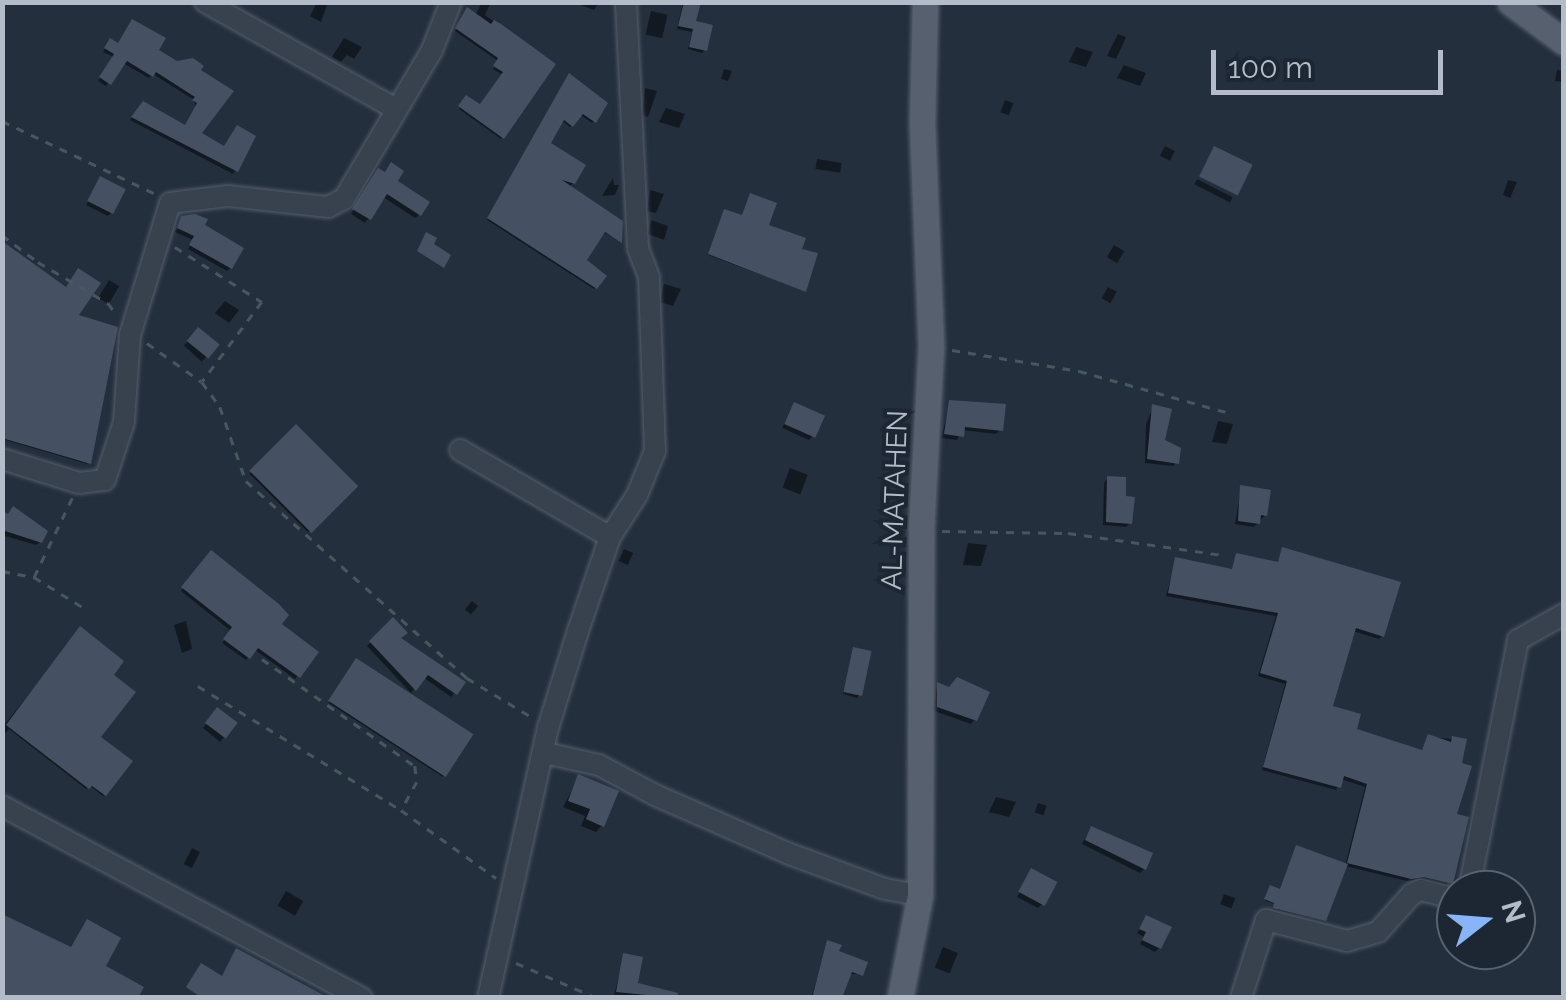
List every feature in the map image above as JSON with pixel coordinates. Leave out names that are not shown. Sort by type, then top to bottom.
[{"type":"main road","name":"AL-MATAHEN","points":[[900,998],[920,894],[920,530],[931,347],[922,124],[925,2]]},
{"type":"main road","points":[[1510,2],[1564,42]]},
{"type":"street","points":[[204,2],[394,108]]},
{"type":"street","points":[[2,459],[79,483],[104,480],[124,422],[130,335],[155,240],[170,203],[228,196],[328,207],[344,199],[394,108],[432,50],[450,2]]},
{"type":"street","points":[[488,998],[501,957],[510,887],[548,728],[610,537],[637,496],[656,451],[649,277],[638,248],[626,2]]},
{"type":"street","points":[[460,450],[610,537]]},
{"type":"street","points":[[1473,870],[1518,640],[1564,614]]},
{"type":"street","points":[[545,753],[599,765],[656,795],[788,853],[885,889],[920,894]]},
{"type":"street","points":[[2,806],[362,998]]},
{"type":"street","points":[[1241,998],[1266,920],[1347,941],[1378,932],[1412,894],[1421,890],[1436,894]]},
{"type":"path","points":[[2,121],[170,203]]},
{"type":"path","points":[[2,235],[38,262],[108,303],[130,335],[202,382],[220,407],[246,482],[467,678],[548,728]]},
{"type":"path","points":[[155,240],[177,248],[262,302],[202,382]]},
{"type":"path","points":[[931,347],[1079,370],[1226,412]]},
{"type":"path","points":[[34,577],[79,483]]},
{"type":"path","points":[[920,530],[1006,536],[1068,533],[1223,555]]},
{"type":"path","points":[[2,571],[34,577],[84,608]]},
{"type":"path","points":[[262,658],[415,766],[417,782],[401,810]]},
{"type":"path","points":[[198,686],[401,810],[510,887]]},
{"type":"path","points":[[501,957],[597,998]]},
{"type":"building","points":[[684,2],[701,2],[696,21],[713,25],[707,51],[689,47],[693,29],[678,26]]},
{"type":"building","points":[[467,7],[491,24],[494,20],[501,24],[556,64],[504,139],[458,106],[466,95],[480,104],[503,72],[493,66],[498,58],[455,28]]},
{"type":"building","points":[[132,19],[166,38],[159,50],[177,61],[193,58],[204,66],[201,70],[234,91],[202,133],[224,146],[237,125],[256,136],[238,172],[131,117],[143,101],[185,125],[197,103],[192,100],[195,97],[156,72],[153,77],[127,61],[111,85],[99,77],[114,54],[104,48],[110,38],[118,43]]},
{"type":"building","points":[[569,73],[608,103],[596,123],[583,114],[573,127],[564,120],[551,143],[586,165],[575,184],[562,180],[623,221],[622,243],[605,232],[587,260],[607,276],[597,289],[487,218]]},
{"type":"building","points":[[1214,146],[1253,165],[1238,195],[1199,177]]},
{"type":"building","points":[[391,162],[404,171],[398,181],[430,202],[421,216],[387,194],[371,220],[352,209],[378,168],[385,172]]},
{"type":"building","points":[[100,176],[126,189],[113,214],[87,201]]},
{"type":"building","points":[[750,193],[777,203],[769,225],[806,238],[802,249],[818,253],[806,292],[708,254],[724,209],[742,215]]},
{"type":"building","points":[[195,214],[208,219],[205,225],[244,248],[232,269],[189,245],[194,236],[177,228],[181,216]]},
{"type":"building","points":[[426,232],[437,238],[434,244],[451,255],[444,268],[417,251]]},
{"type":"building","points":[[2,241],[66,287],[78,268],[101,283],[79,315],[118,327],[91,464],[2,438]]},
{"type":"building","points":[[198,327],[220,345],[208,359],[187,341]]},
{"type":"building","points":[[949,400],[1006,404],[1003,431],[965,427],[964,437],[944,434]]},
{"type":"building","points":[[794,402],[825,416],[815,438],[784,424]]},
{"type":"building","points":[[1152,404],[1172,409],[1165,440],[1181,448],[1179,464],[1147,459]]},
{"type":"building","points":[[296,424],[358,486],[312,533],[249,471]]},
{"type":"building","points":[[1107,476],[1126,477],[1126,496],[1135,497],[1132,524],[1106,522]]},
{"type":"building","points":[[1240,485],[1271,490],[1267,516],[1261,515],[1260,524],[1238,521]]},
{"type":"building","points":[[13,506],[48,531],[42,543],[2,530],[2,511],[8,514]]},
{"type":"building","points":[[1282,547],[1401,582],[1384,637],[1356,628],[1333,706],[1361,714],[1357,729],[1422,750],[1428,734],[1451,742],[1452,736],[1467,739],[1462,763],[1472,766],[1457,814],[1469,817],[1456,870],[1436,870],[1436,880],[1411,879],[1347,863],[1367,784],[1344,776],[1341,788],[1263,767],[1287,681],[1260,673],[1278,613],[1168,593],[1175,557],[1232,569],[1236,553],[1278,562]]},
{"type":"building","points":[[211,550],[279,604],[289,615],[282,624],[319,652],[300,678],[258,648],[250,659],[223,639],[232,627],[181,587]]},
{"type":"building","points":[[393,617],[408,633],[401,638],[466,682],[457,695],[428,675],[416,691],[369,641]]},
{"type":"building","points":[[80,626],[124,661],[114,675],[136,692],[101,737],[133,761],[106,796],[92,786],[89,789],[6,725]]},
{"type":"building","points":[[853,647],[872,651],[862,696],[843,692]]},
{"type":"building","points":[[356,658],[473,734],[446,777],[328,701]]},
{"type":"building","points":[[957,677],[990,692],[977,721],[937,707],[937,682],[949,687]]},
{"type":"building","points":[[217,707],[238,723],[226,739],[205,723]]},
{"type":"building","points":[[578,774],[619,791],[604,827],[586,819],[590,809],[568,801]]},
{"type":"building","points":[[1091,826],[1153,853],[1146,870],[1085,840]]},
{"type":"building","points":[[1296,845],[1348,864],[1326,921],[1273,908],[1274,903],[1264,899],[1270,885],[1280,889]]},
{"type":"building","points":[[1031,868],[1057,882],[1045,906],[1018,892]]},
{"type":"building","points":[[2,914],[71,947],[87,919],[121,938],[106,966],[144,987],[138,998],[2,998]]},
{"type":"building","points":[[1146,915],[1172,927],[1161,949],[1142,940],[1146,932],[1139,929]]},
{"type":"building","points":[[827,940],[842,945],[839,951],[868,962],[863,976],[852,972],[842,998],[812,998]]},
{"type":"building","points":[[236,948],[329,998],[202,998],[186,987],[201,963],[222,976]]},
{"type":"building","points":[[623,953],[643,957],[638,983],[678,993],[677,998],[616,992]]}]
